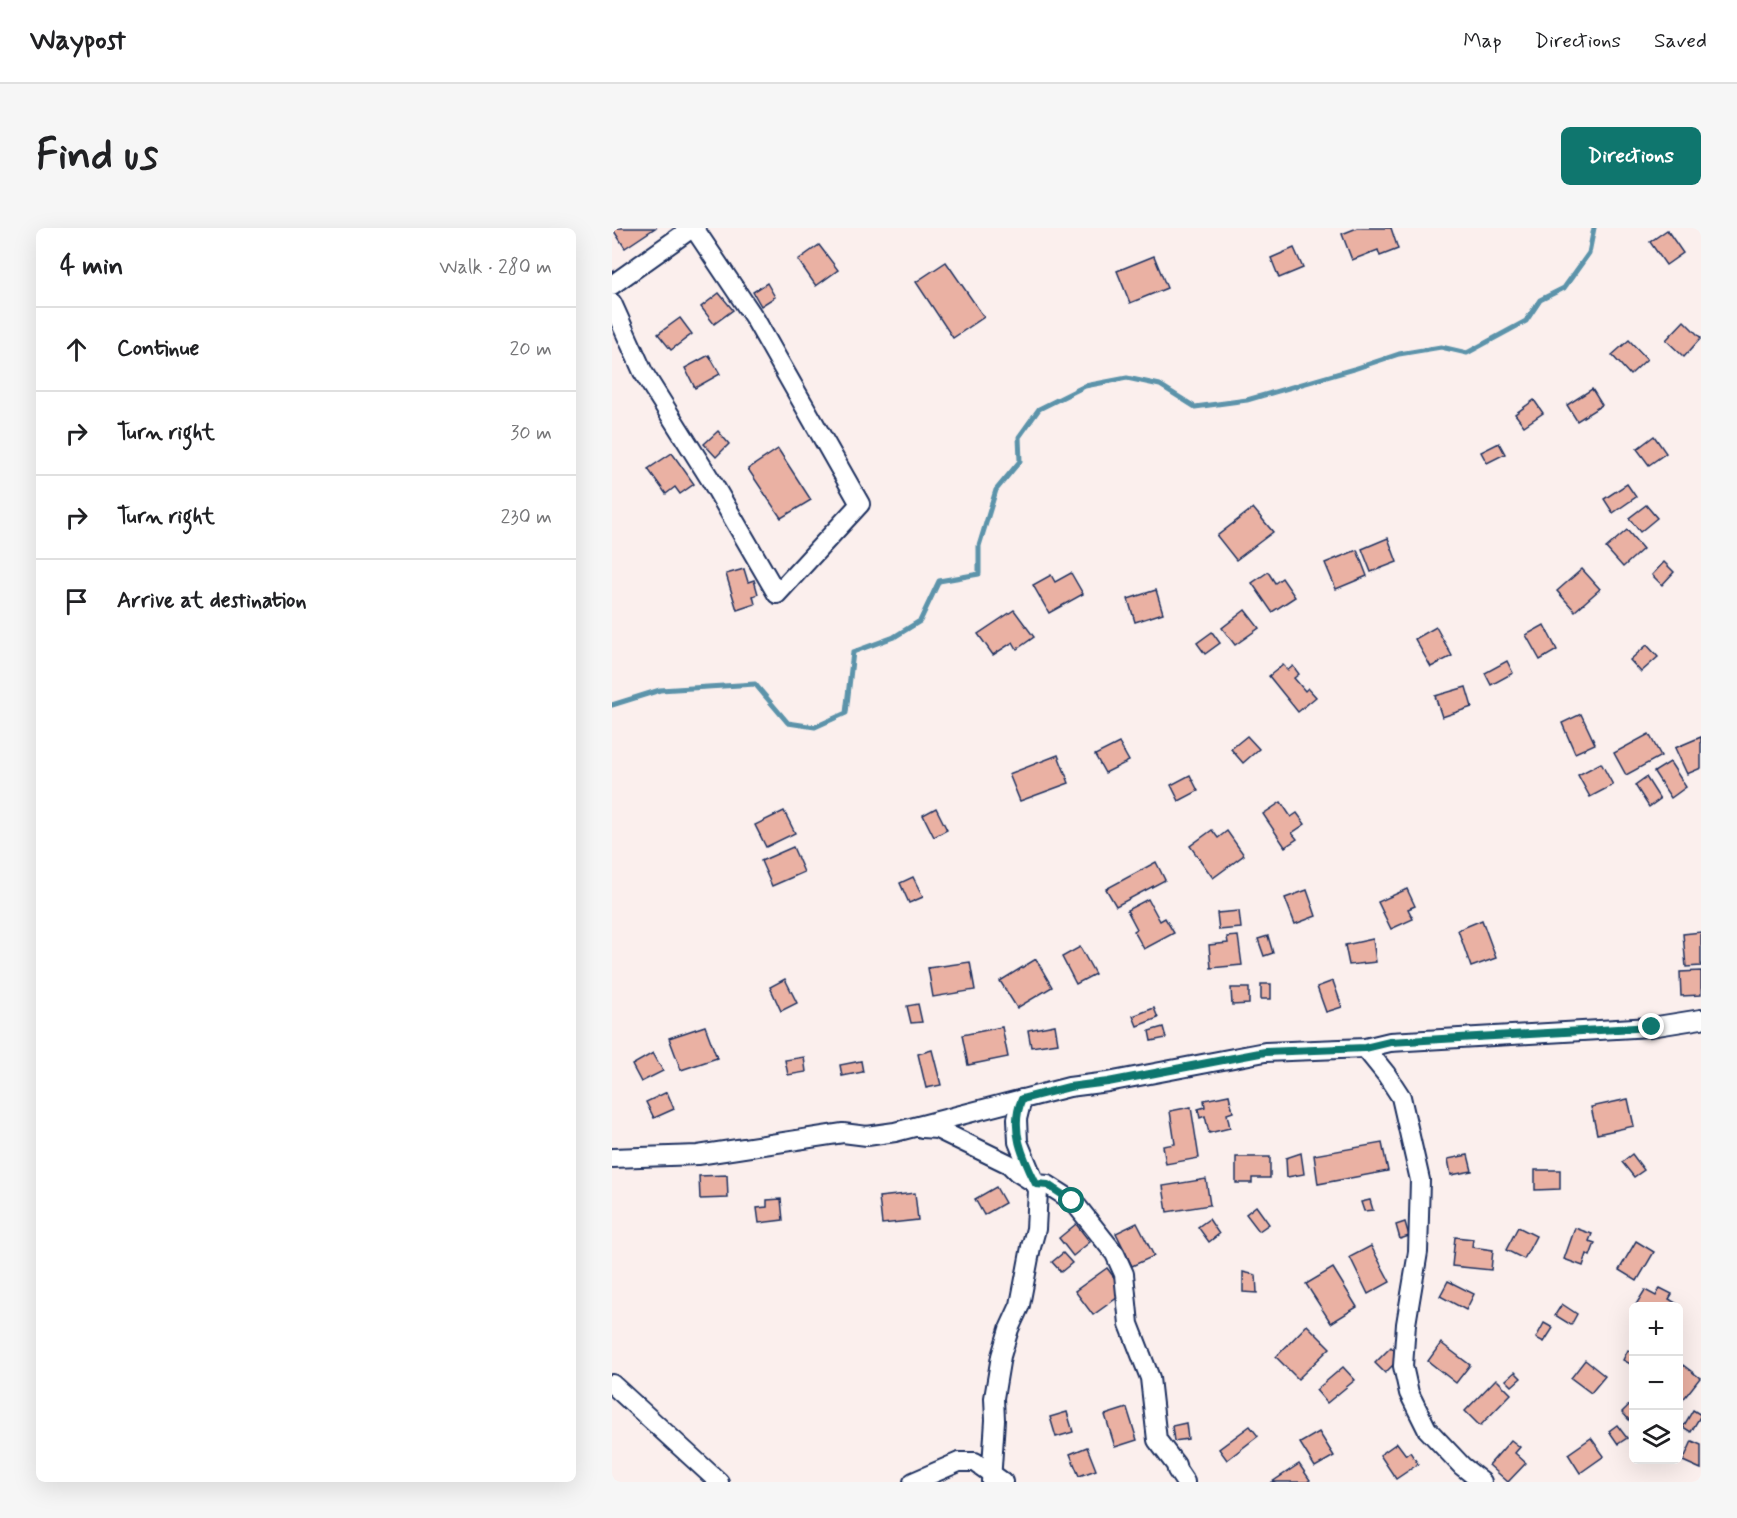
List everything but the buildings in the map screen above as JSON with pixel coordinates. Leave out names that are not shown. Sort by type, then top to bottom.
[{"type":"street","points":[[612,285],[693,228],[755,319],[860,504],[777,594],[712,482],[643,372],[612,303]]},
{"type":"street","points":[[612,1158],[698,1155],[843,1133],[867,1136],[913,1127],[1069,1087],[1108,1082],[1265,1052],[1365,1048],[1390,1042],[1652,1027],[1701,1019]]},
{"type":"street","points":[[1365,1048],[1401,1097],[1420,1180],[1418,1252],[1406,1324],[1403,1366],[1409,1393],[1427,1429],[1462,1466],[1482,1482]]},
{"type":"street","points":[[995,1478],[994,1398],[1001,1356],[1009,1329],[1020,1305],[1036,1229],[1038,1190],[1018,1142],[1017,1119],[1022,1099]]},
{"type":"street","points":[[913,1127],[937,1129],[1009,1164],[1036,1184],[1048,1185],[1072,1201],[1115,1254],[1124,1274],[1129,1323],[1150,1378],[1157,1440],[1172,1459],[1185,1482]]},
{"type":"street","points":[[612,1384],[719,1482]]},
{"type":"street","points":[[914,1482],[959,1461],[975,1462],[995,1478]]},
{"type":"waterway","points":[[612,705],[660,690],[755,684],[788,723],[815,727],[846,713],[853,652],[894,637],[920,621],[939,581],[979,574],[979,546],[996,490],[1020,461],[1019,437],[1039,409],[1085,386],[1127,378],[1160,385],[1195,407],[1247,400],[1399,354],[1441,347],[1467,353],[1526,321],[1540,300],[1564,288],[1589,253],[1594,228]]},
{"type":"route","points":[[1072,1201],[1048,1185],[1036,1184],[1028,1169],[1018,1142],[1017,1119],[1022,1099],[1069,1087],[1108,1082],[1265,1052],[1365,1048],[1390,1042],[1652,1027]]}]
